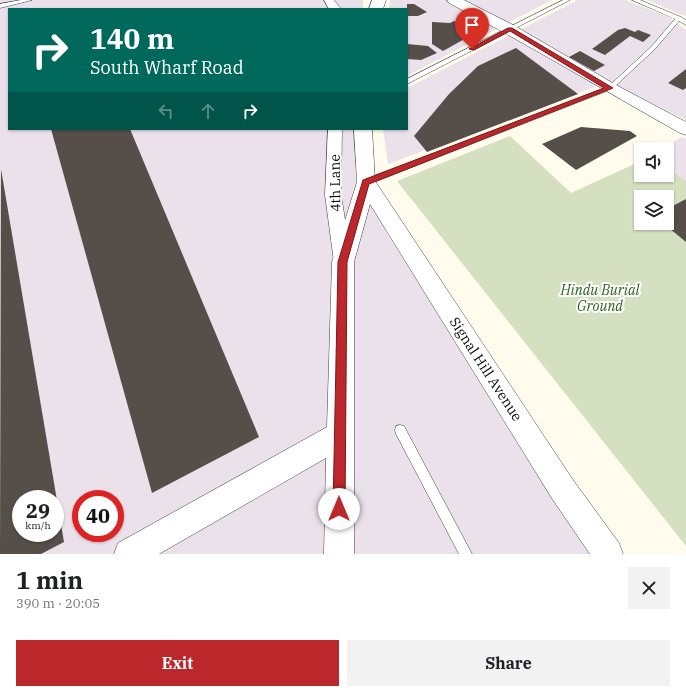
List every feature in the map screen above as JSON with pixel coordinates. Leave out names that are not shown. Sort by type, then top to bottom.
[{"type":"street","points":[[454,0],[510,29],[610,88],[686,129]]},
{"type":"street","name":"4th Lane","points":[[335,130],[333,195],[343,262],[339,554]]},
{"type":"street","points":[[362,130],[366,182]]},
{"type":"street","name":"4th Lane","points":[[343,262],[366,182]]},
{"type":"street","name":"Signal Hill Avenue","points":[[366,182],[604,553]]},
{"type":"street","points":[[128,554],[340,435]]},
{"type":"lane","points":[[0,6],[29,0]]},
{"type":"lane","points":[[408,81],[567,0]]},
{"type":"lane","points":[[635,0],[679,18],[686,23]]},
{"type":"lane","points":[[366,182],[610,88],[653,48],[679,18]]},
{"type":"lane","points":[[400,430],[466,554]]},
{"type":"shaded area","points":[[0,0],[363,0],[363,8],[8,8],[8,130],[359,130],[358,175],[388,235],[535,467],[597,554],[0,554]]},
{"type":"shaded area","points":[[390,0],[552,0],[408,75],[408,8],[389,8]]},
{"type":"shaded area","points":[[578,0],[625,0],[669,17],[686,30],[686,120],[608,82],[388,164],[383,130],[408,130],[408,87]]},
{"type":"shaded area","points":[[647,0],[686,0],[686,16],[682,15]]},
{"type":"shaded area","points":[[681,137],[686,139],[686,181],[674,173],[673,142]]},
{"type":"green space","name":"Hindu Burial Ground","points":[[510,136],[571,193],[634,164],[634,182],[674,182],[674,173],[686,181],[686,546],[397,181]]},
{"type":"building","points":[[407,4],[414,4],[427,12],[418,16],[408,16]]},
{"type":"building","points":[[454,21],[477,32],[443,51],[432,44],[432,22],[450,23]]},
{"type":"building","points":[[625,28],[635,32],[638,30],[651,35],[643,42],[630,36],[605,55],[592,49],[618,30]]},
{"type":"building","points":[[408,44],[428,46],[437,53],[421,60],[408,59]]},
{"type":"building","points":[[516,48],[578,94],[427,152],[414,136],[449,94],[478,66]]},
{"type":"building","points":[[580,51],[605,65],[594,71],[569,57]]},
{"type":"building","points":[[686,69],[686,88],[683,90],[668,83]]},
{"type":"building","points":[[581,127],[630,131],[637,136],[576,170],[542,144]]},
{"type":"building","points":[[51,130],[130,130],[259,437],[152,493]]},
{"type":"building","points":[[1,169],[55,490],[12,490],[12,542],[64,542],[41,554],[0,554]]},
{"type":"building","points":[[686,199],[686,242],[671,230],[674,230],[674,205]]},
{"type":"route","points":[[339,509],[343,262],[366,182],[610,88],[510,29],[472,49]]}]
